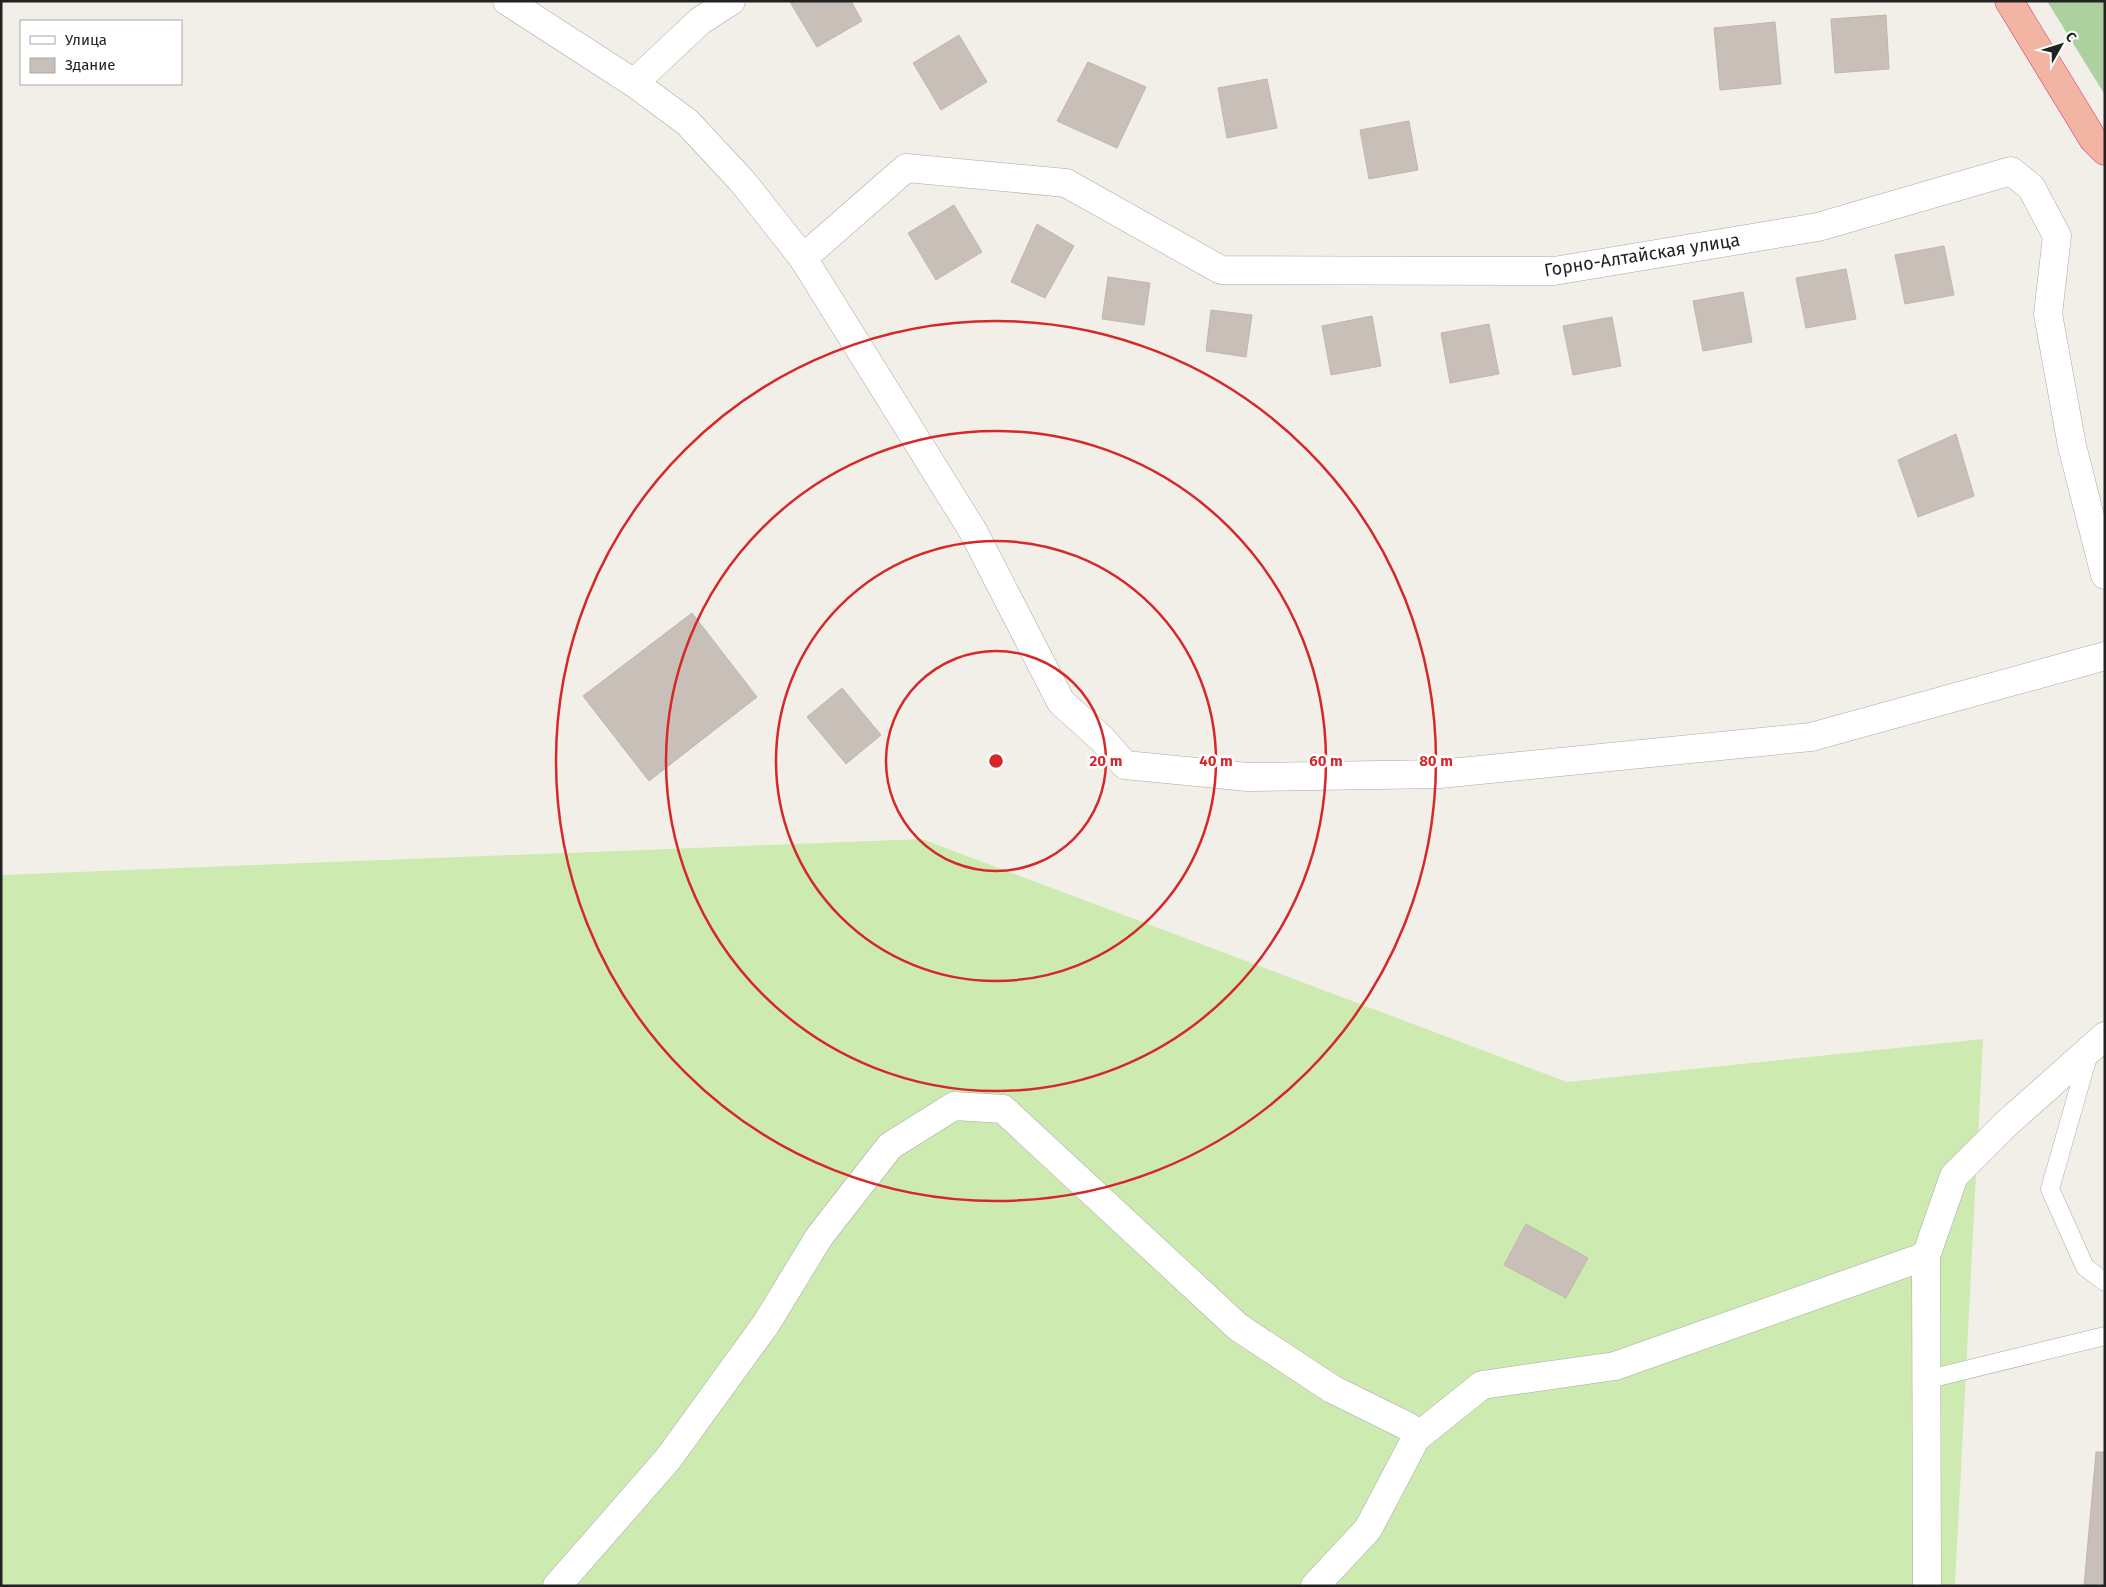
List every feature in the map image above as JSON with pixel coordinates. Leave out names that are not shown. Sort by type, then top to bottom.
[{"type":"highway","points":[[2009,1],[2093,138],[2105,151]]},
{"type":"street","points":[[507,1],[634,83],[687,122],[742,181],[803,258],[973,531],[1061,702],[1102,739],[1125,765],[1248,777],[1440,774],[1811,737],[2105,656]]},
{"type":"street","points":[[634,83],[700,21],[730,1]]},
{"type":"street","name":"Горно-Алтайская улица","points":[[803,258],[906,168],[1066,183],[1221,270],[1544,271],[1818,227],[2011,171],[2031,187],[2057,236],[2048,314],[2072,446],[2105,575]]},
{"type":"street","points":[[1927,1586],[1926,1256],[1954,1176],[2006,1124],[2097,1044]]},
{"type":"street","points":[[557,1586],[668,1459],[766,1324],[819,1237],[890,1146],[954,1106],[1003,1108],[1238,1327],[1332,1389],[1409,1426],[1416,1438]]},
{"type":"street","points":[[1315,1586],[1368,1529],[1416,1438],[1482,1385],[1615,1366],[1926,1256]]},
{"type":"lane","points":[[2097,1044],[2050,1189],[2084,1267],[2105,1282]]},
{"type":"lane","points":[[1925,1380],[2105,1336]]},
{"type":"green space","points":[[2047,1],[2105,1],[2105,95]]},
{"type":"green space","points":[[922,839],[1567,1082],[1983,1039],[1955,1586],[1,1586],[1,875]]},
{"type":"building","points":[[851,1],[862,21],[817,47],[790,2]]},
{"type":"building","points":[[1886,15],[1889,69],[1835,73],[1831,19]]},
{"type":"building","points":[[1775,22],[1781,84],[1720,90],[1714,28]]},
{"type":"building","points":[[959,35],[987,82],[941,110],[913,63]]},
{"type":"building","points":[[1088,62],[1146,87],[1117,148],[1057,121]]},
{"type":"building","points":[[1267,79],[1277,128],[1227,138],[1218,88]]},
{"type":"building","points":[[1409,121],[1418,170],[1369,179],[1360,130]]},
{"type":"building","points":[[954,205],[982,252],[936,280],[908,233]]},
{"type":"building","points":[[1037,224],[1074,246],[1045,298],[1011,282]]},
{"type":"building","points":[[1944,246],[1954,295],[1905,304],[1895,255]]},
{"type":"building","points":[[1846,269],[1856,319],[1806,328],[1796,278]]},
{"type":"building","points":[[1108,277],[1150,283],[1144,325],[1102,319]]},
{"type":"building","points":[[1743,292],[1752,342],[1703,351],[1693,301]]},
{"type":"building","points":[[1211,310],[1252,315],[1246,357],[1206,351]]},
{"type":"building","points":[[1372,316],[1381,366],[1331,375],[1322,326]]},
{"type":"building","points":[[1612,317],[1621,366],[1573,375],[1563,326]]},
{"type":"building","points":[[1489,324],[1499,374],[1450,383],[1441,333]]},
{"type":"building","points":[[1956,434],[1974,496],[1918,517],[1898,460]]},
{"type":"building","points":[[692,613],[757,697],[649,781],[583,696]]},
{"type":"building","points":[[842,688],[881,735],[846,764],[807,717]]},
{"type":"building","points":[[1526,1224],[1588,1258],[1566,1298],[1504,1265]]},
{"type":"building","points":[[2096,1452],[2105,1452],[2105,1586],[2084,1586]]}]
